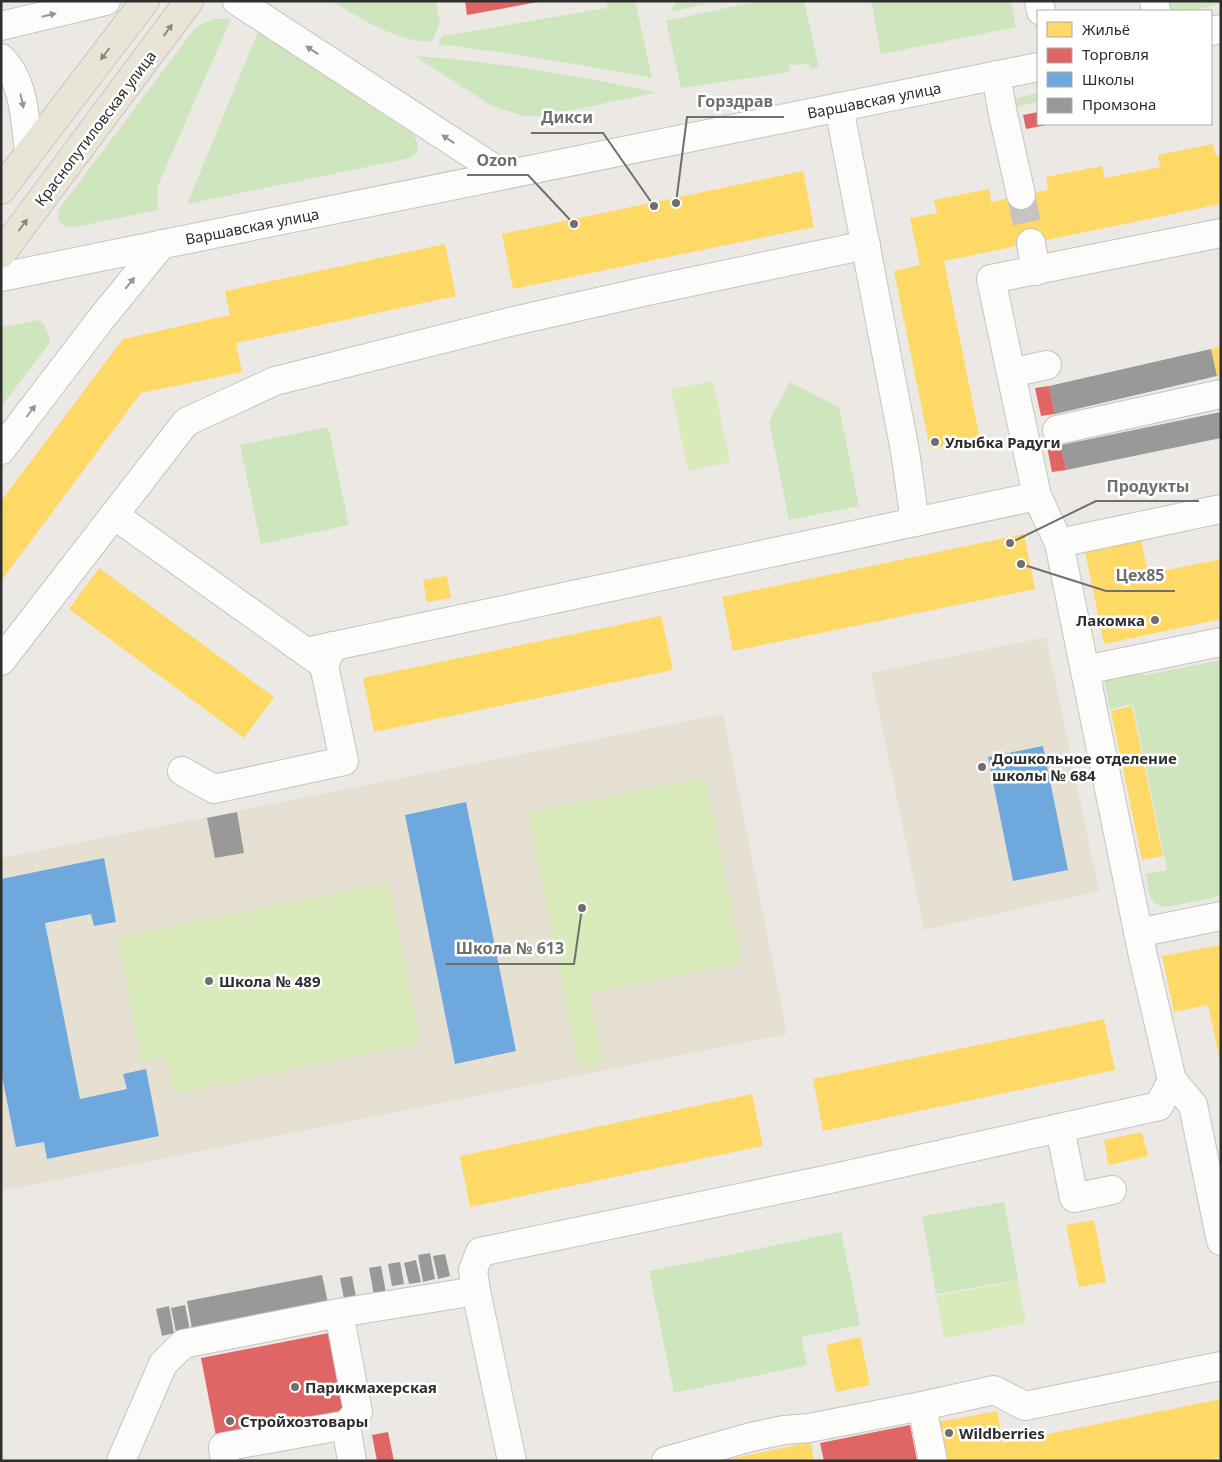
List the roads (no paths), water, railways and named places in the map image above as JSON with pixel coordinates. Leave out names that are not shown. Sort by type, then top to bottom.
[{"type":"main road","points":[[1,190],[145,1]]},
{"type":"main road","name":"Краснопутиловская улица","points":[[1,254],[189,1]]},
{"type":"street","points":[[1,26],[106,1]]},
{"type":"street","points":[[238,1],[504,175]]},
{"type":"street","points":[[1,58],[15,77],[22,100],[29,152]]},
{"type":"street","name":"Варшавская улица","points":[[1,277],[1037,67]]},
{"type":"street","points":[[996,75],[1021,195]]},
{"type":"street","points":[[838,107],[905,451],[915,522]]},
{"type":"street","points":[[1221,233],[991,279],[1037,496],[1059,543],[1138,933],[1172,1080],[1193,1106],[1217,1203],[1221,1241]]},
{"type":"street","points":[[1030,243],[1036,271]]},
{"type":"street","points":[[1,450],[101,319],[162,244]]},
{"type":"street","points":[[5,649],[114,515],[186,422],[275,381],[514,321],[866,245]]},
{"type":"street","points":[[1011,373],[1048,365]]},
{"type":"street","points":[[1058,430],[1221,394]]},
{"type":"street","points":[[321,654],[1037,496]]},
{"type":"street","points":[[1059,543],[1221,509]]},
{"type":"street","points":[[114,515],[321,654],[344,761],[214,789],[182,771]]},
{"type":"street","points":[[1085,670],[1221,642]]},
{"type":"street","points":[[1138,933],[1221,916]]},
{"type":"street","points":[[512,1461],[476,1291],[473,1270],[480,1252],[835,1178],[1159,1106],[1172,1080]]},
{"type":"street","points":[[1060,1128],[1074,1198],[1112,1190]]},
{"type":"street","points":[[121,1461],[162,1364],[182,1344],[339,1313],[476,1291]]},
{"type":"street","points":[[225,1461],[223,1447],[346,1425],[358,1412],[339,1313]]},
{"type":"street","points":[[666,1461],[751,1437],[784,1430],[809,1428],[994,1390],[1026,1406],[1221,1366]]},
{"type":"street","points":[[922,1406],[933,1461]]},
{"type":"street","points":[[346,1425],[352,1461]]},
{"type":"tunnel","points":[[1021,195],[1031,243]]},
{"type":"place","name":"Горздрав","points":[[676,203]]},
{"type":"place","name":"Дикси","points":[[654,206]]},
{"type":"place","name":"Ozon","points":[[574,224]]},
{"type":"place","name":"Улыбка Радуги","points":[[935,442]]},
{"type":"place","name":"Продукты","points":[[1010,543]]},
{"type":"place","name":"Цех85","points":[[1021,564]]},
{"type":"place","name":"Лакомка","points":[[1155,620]]},
{"type":"place","name":"Дошкольное отделение школы № 684","points":[[982,767]]},
{"type":"place","name":"Школа № 613","points":[[582,908]]},
{"type":"place","name":"Школа № 489","points":[[209,981]]},
{"type":"place","name":"Парикмахерская","points":[[295,1387]]},
{"type":"place","name":"Стройхозтовары","points":[[230,1421]]},
{"type":"place","name":"Wildberries","points":[[949,1433]]}]
